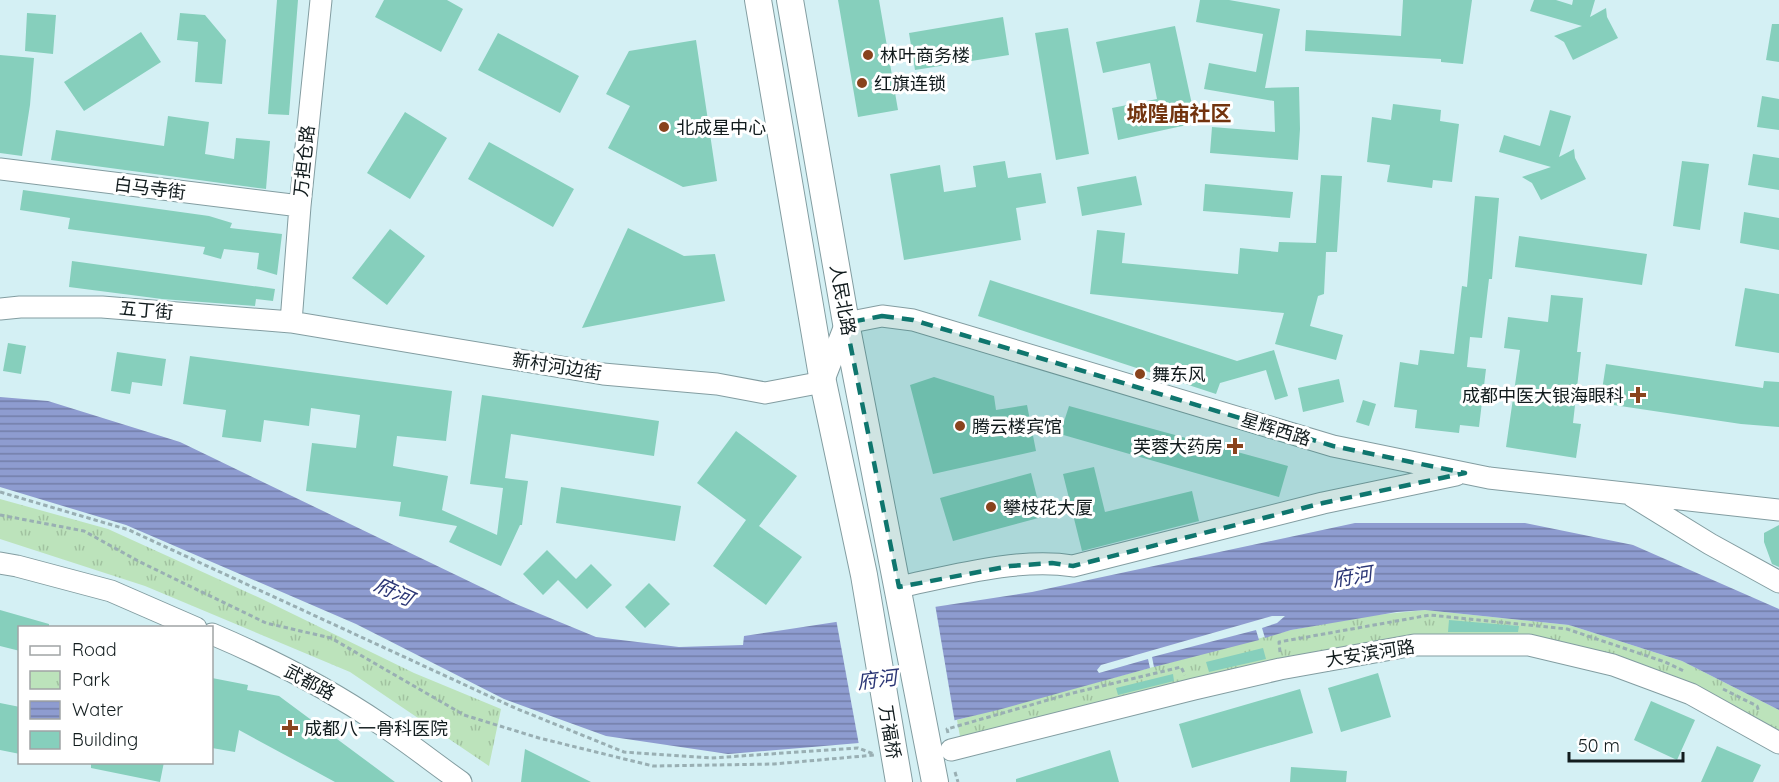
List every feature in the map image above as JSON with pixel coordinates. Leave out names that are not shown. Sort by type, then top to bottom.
[{"type":"main road","name":"人民北路","points":[[758,0],[823,382],[864,575]]},
{"type":"main road","name":"人民北路","points":[[790,0],[846,323],[900,593]]},
{"type":"main road","name":"万福桥","points":[[864,575],[899,782]]},
{"type":"main road","name":"万福桥","points":[[900,593],[935,782]]},
{"type":"street","name":"万担仓路","points":[[291,322],[321,0]]},
{"type":"street","name":"白马寺街","points":[[0,169],[300,206]]},
{"type":"street","name":"五丁街","points":[[0,309],[102,307],[291,322]]},
{"type":"street","name":"星辉西路","points":[[846,323],[882,316],[913,320],[1333,446],[1489,478],[1779,510]]},
{"type":"street","name":"新村河边街","points":[[291,322],[603,374],[717,384],[765,393],[823,382]]},
{"type":"street","points":[[823,382],[846,323]]},
{"type":"street","points":[[900,593],[1010,566],[1052,563],[1073,566],[1323,503],[1465,473]]},
{"type":"street","points":[[1628,493],[1710,544],[1779,582]]},
{"type":"street","points":[[0,563],[111,591],[194,626]]},
{"type":"street","name":"武都路","points":[[213,634],[335,695],[461,782]]},
{"type":"street","name":"大安滨河路","points":[[951,750],[1315,661],[1414,645],[1529,645],[1613,665],[1691,694],[1779,743]]},
{"type":"path","points":[[0,492],[129,530],[515,708],[624,752],[711,758],[858,748],[877,755]]},
{"type":"path","points":[[0,515],[84,531],[140,562],[266,623],[331,638],[464,715],[539,738],[653,766],[774,764],[877,755]]},
{"type":"path","points":[[951,750],[947,729],[1069,694],[1181,667],[1194,689]]},
{"type":"path","points":[[877,755],[878,764]]},
{"type":"highlighted area","points":[[882,316],[913,320],[1333,446],[1465,473],[1323,503],[1073,566],[1052,563],[1010,566],[899,587],[846,323]]},
{"type":"green space","points":[[0,499],[108,529],[260,598],[414,673],[501,709],[489,766],[350,672],[145,586],[0,539]]},
{"type":"green space","points":[[1425,610],[1569,625],[1682,661],[1779,710],[1779,737],[1611,660],[1433,639],[961,742],[957,720],[1291,630],[1366,616]]},
{"type":"water","name":"府河","points":[[0,397],[48,401],[180,442],[516,604],[596,637],[679,647],[743,645],[744,636],[1032,592],[1355,523],[1525,523],[1633,545],[1779,609],[1779,710],[1682,661],[1569,625],[1425,610],[1397,612],[1291,630],[1265,638],[1262,628],[1277,623],[1285,616],[1272,616],[1101,665],[1097,670],[1099,673],[1148,659],[1150,668],[998,710],[859,743],[728,754],[606,736],[504,699],[356,624],[126,525],[0,487]]},
{"type":"water","points":[[1256,630],[1259,640],[1154,667],[1152,657]]},
{"type":"pier","points":[[935,604],[955,723],[859,745],[836,619]]},
{"type":"building","points":[[277,0],[298,0],[289,115],[268,114]]},
{"type":"building","points":[[384,0],[447,0],[463,9],[441,52],[375,17]]},
{"type":"building","name":"林叶商务楼","points":[[838,0],[879,0],[898,110],[858,117]]},
{"type":"building","points":[[1200,0],[1229,0],[1280,9],[1265,88],[1299,87],[1298,160],[1210,153],[1212,127],[1275,132],[1274,101],[1204,89],[1209,63],[1256,72],[1263,34],[1196,22]]},
{"type":"building","points":[[1403,0],[1472,0],[1463,64],[1441,62],[1441,59],[1305,51],[1306,30],[1401,36]]},
{"type":"building","points":[[1534,0],[1556,0],[1572,5],[1573,0],[1595,0],[1590,17],[1606,8],[1607,17],[1618,38],[1573,60],[1564,42],[1554,36],[1582,26],[1530,11]]},
{"type":"building","points":[[27,13],[56,15],[53,54],[25,51]]},
{"type":"building","points":[[180,13],[205,15],[226,40],[222,84],[195,82],[198,42],[177,40]]},
{"type":"building","points":[[1003,17],[1009,55],[915,70],[909,33]]},
{"type":"building","points":[[1772,24],[1779,24],[1779,62],[1766,60]]},
{"type":"building","points":[[1175,26],[1196,123],[1118,140],[1112,108],[1157,99],[1150,63],[1103,73],[1096,42]]},
{"type":"building","points":[[1068,28],[1089,154],[1056,160],[1035,33]]},
{"type":"building","points":[[141,32],[161,62],[84,111],[64,82]]},
{"type":"building","points":[[498,33],[579,76],[560,113],[478,70]]},
{"type":"building","name":"北成星中心","points":[[696,40],[717,181],[683,187],[608,148],[630,106],[606,94],[629,51]]},
{"type":"building","points":[[0,55],[34,58],[22,156],[0,153]]},
{"type":"building","points":[[1762,96],[1779,99],[1779,130],[1757,127]]},
{"type":"building","points":[[1393,104],[1441,110],[1440,121],[1459,124],[1452,182],[1433,180],[1432,188],[1387,182],[1390,165],[1367,162],[1372,117],[1391,120]]},
{"type":"building","points":[[1550,110],[1571,116],[1559,157],[1574,149],[1575,158],[1586,179],[1541,200],[1532,183],[1522,177],[1551,167],[1499,152],[1504,135],[1540,146]]},
{"type":"building","points":[[405,112],[447,138],[410,199],[367,173]]},
{"type":"building","points":[[168,116],[209,122],[205,154],[234,159],[236,138],[270,141],[266,189],[51,160],[56,130],[164,146]]},
{"type":"building","points":[[489,142],[574,189],[553,227],[468,179]]},
{"type":"building","points":[[1753,154],[1779,158],[1779,190],[1748,185]]},
{"type":"building","points":[[1005,161],[1008,178],[1041,173],[1046,203],[1016,208],[1021,240],[904,260],[890,174],[940,165],[944,192],[976,187],[973,166]]},
{"type":"building","points":[[1682,161],[1709,164],[1700,230],[1673,226]]},
{"type":"building","points":[[1321,175],[1342,176],[1337,252],[1326,252],[1324,294],[1318,296],[1310,326],[1343,335],[1336,360],[1275,344],[1284,313],[1090,294],[1097,230],[1125,233],[1122,263],[1238,274],[1240,248],[1278,252],[1279,242],[1316,243]]},
{"type":"building","points":[[1136,176],[1142,205],[1082,216],[1077,187]]},
{"type":"building","points":[[1205,184],[1293,192],[1290,218],[1203,211]]},
{"type":"building","points":[[23,190],[209,216],[232,223],[230,228],[282,234],[277,275],[257,269],[259,253],[224,249],[221,259],[203,254],[205,247],[68,229],[70,218],[20,210]]},
{"type":"building","points":[[1475,196],[1499,198],[1492,279],[1489,279],[1482,338],[1470,337],[1467,367],[1486,369],[1479,427],[1460,425],[1459,433],[1415,428],[1417,410],[1394,407],[1400,362],[1418,365],[1420,350],[1454,354],[1462,286],[1467,287]]},
{"type":"building","points":[[1744,212],[1779,218],[1779,250],[1740,243]]},
{"type":"building","points":[[628,228],[684,256],[715,254],[725,301],[582,328]]},
{"type":"building","points":[[390,229],[425,256],[387,305],[352,278]]},
{"type":"building","points":[[1519,236],[1647,254],[1642,285],[1515,267]]},
{"type":"building","points":[[72,261],[275,289],[273,301],[256,299],[255,306],[162,299],[69,287]]},
{"type":"building","points":[[990,280],[1237,361],[1274,350],[1288,396],[1275,400],[1266,370],[1220,383],[1216,394],[978,316]]},
{"type":"building","points":[[1745,288],[1779,294],[1779,353],[1735,346]]},
{"type":"building","points":[[1551,295],[1583,298],[1577,352],[1581,352],[1573,423],[1581,424],[1576,458],[1506,447],[1520,350],[1504,348],[1508,317],[1548,322]]},
{"type":"building","points":[[8,343],[26,346],[21,374],[3,371]]},
{"type":"building","points":[[117,352],[166,359],[162,386],[132,382],[130,394],[111,391]]},
{"type":"building","points":[[190,356],[452,391],[446,441],[397,436],[393,466],[448,476],[442,510],[497,535],[503,488],[470,484],[482,395],[659,421],[654,456],[511,434],[505,478],[528,481],[522,525],[501,566],[449,542],[457,526],[399,516],[401,502],[306,491],[312,443],[356,448],[360,415],[311,408],[309,426],[264,420],[261,442],[222,437],[226,410],[183,404]]},
{"type":"building","points":[[1606,364],[1763,388],[1764,381],[1779,382],[1779,427],[1741,424],[1600,403]]},
{"type":"building","name":"腾云楼宾馆","points":[[934,377],[994,396],[996,410],[1027,405],[1036,451],[933,474],[910,385]]},
{"type":"building","points":[[1339,379],[1344,402],[1303,412],[1298,388]]},
{"type":"building","points":[[1363,400],[1376,404],[1369,426],[1356,422]]},
{"type":"building","points":[[1069,406],[1288,466],[1279,497],[1060,434]]},
{"type":"building","points":[[736,431],[797,476],[759,526],[802,557],[766,605],[713,566],[746,520],[697,483]]},
{"type":"building","points":[[1094,467],[1105,512],[1192,491],[1199,521],[1082,551],[1063,474]]},
{"type":"building","name":"攀枝花大厦","points":[[1031,473],[1042,517],[953,541],[940,498]]},
{"type":"building","points":[[561,487],[681,506],[675,541],[556,523]]},
{"type":"building","points":[[1779,525],[1779,567],[1772,564],[1764,542],[1764,533]]},
{"type":"building","points":[[547,550],[576,579],[591,564],[612,585],[587,609],[558,580],[543,595],[523,574]]},
{"type":"building","points":[[649,583],[670,604],[645,628],[625,607]]},
{"type":"building","points":[[0,610],[49,624],[49,626],[18,626],[18,650],[0,646]]},
{"type":"building","points":[[1449,620],[1519,626],[1518,632],[1448,632]]},
{"type":"building","points":[[1263,648],[1266,659],[1209,672],[1206,662]]},
{"type":"building","points":[[1378,673],[1391,717],[1341,732],[1328,688]]},
{"type":"building","points":[[1173,674],[1174,681],[1118,695],[1116,688]]},
{"type":"building","points":[[213,678],[248,685],[247,690],[279,696],[395,782],[335,782],[239,730],[235,752],[213,748]]},
{"type":"building","points":[[1300,689],[1313,733],[1192,768],[1179,724]]},
{"type":"building","points":[[1651,701],[1695,720],[1677,760],[1634,740]]},
{"type":"building","points":[[0,703],[18,707],[18,754],[0,750]]},
{"type":"building","points":[[1717,746],[1761,765],[1753,782],[1701,782]]},
{"type":"building","points":[[525,749],[591,782],[521,782]]},
{"type":"building","points":[[1110,750],[1119,782],[1016,782],[1016,779]]},
{"type":"building","points":[[91,764],[164,764],[160,782],[91,768]]},
{"type":"building","points":[[1291,767],[1347,771],[1346,782],[1290,782]]},
{"type":"place","name":"林叶商务楼","points":[[868,55]]},
{"type":"place","name":"红旗连锁","points":[[862,83]]},
{"type":"place","name":"北成星中心","points":[[664,127]]},
{"type":"place","name":"舞东风","points":[[1140,374]]},
{"type":"place","name":"成都中医大银海眼科","points":[[1638,395]]},
{"type":"place","name":"腾云楼宾馆","points":[[960,426]]},
{"type":"place","name":"芙蓉大药房","points":[[1235,446]]},
{"type":"place","name":"攀枝花大厦","points":[[991,507]]},
{"type":"place","name":"成都八一骨科医院","points":[[290,728]]},
{"type":"district","name":"城隍庙社区","points":[[1179,113]]}]
